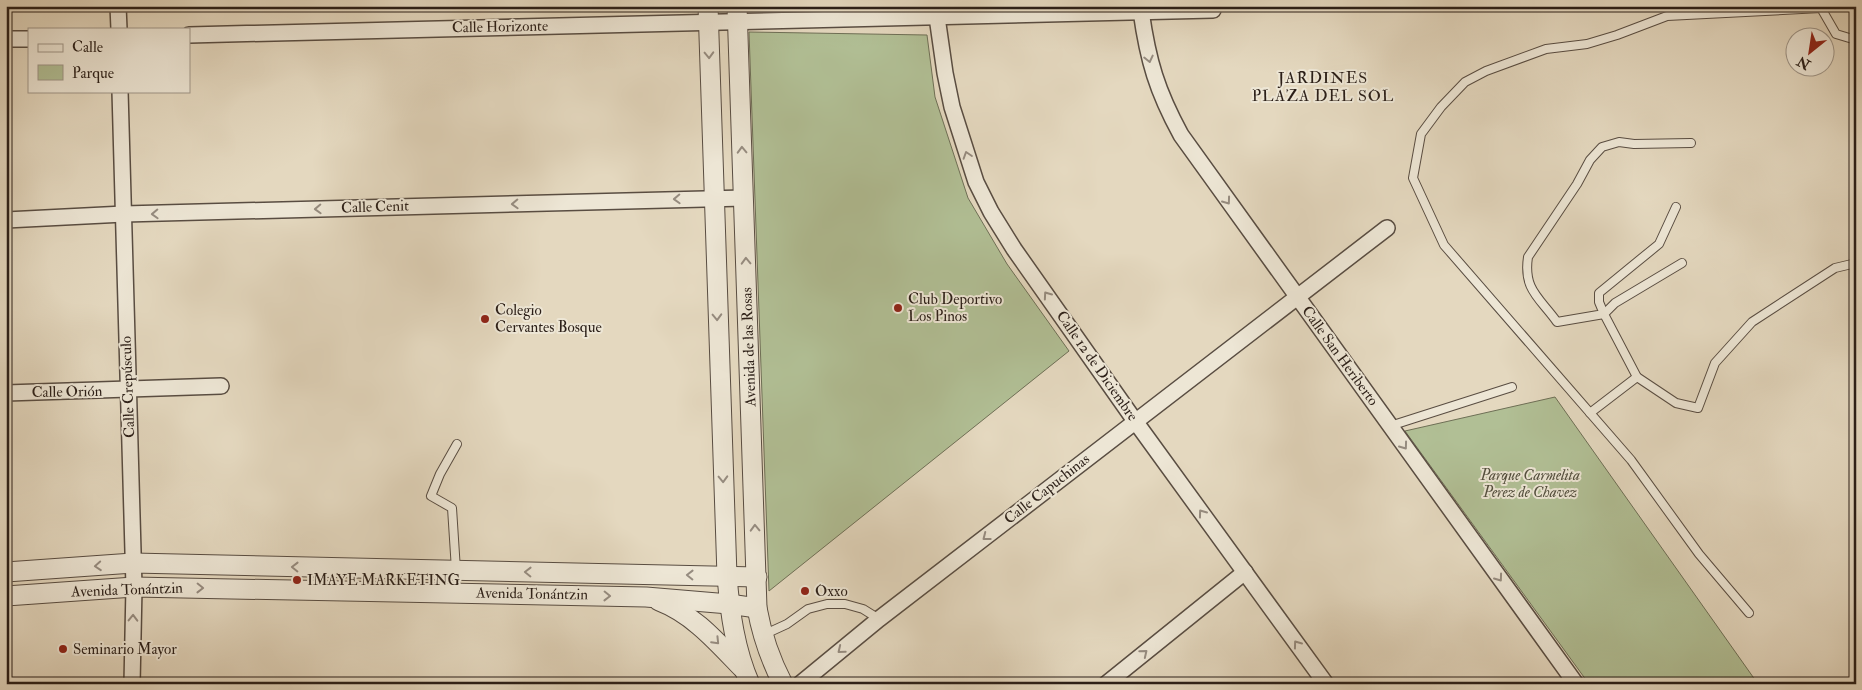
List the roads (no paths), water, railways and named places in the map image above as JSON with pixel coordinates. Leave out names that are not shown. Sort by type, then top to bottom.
[{"type":"street","points":[[118,6],[119,28]]},
{"type":"street","name":"Calle Horizonte","points":[[190,35],[708,14],[937,17],[1213,10]]},
{"type":"street","name":"Calle San Heriberto","points":[[1141,12],[1152,71],[1164,103],[1181,135],[1576,684]]},
{"type":"street","name":"Avenida de las Rosas","points":[[708,14],[727,576],[729,604],[736,642],[747,677]]},
{"type":"street","name":"Avenida de las Rosas","points":[[737,14],[757,608],[762,635],[768,653],[783,684]]},
{"type":"street","name":"Calle 12 de Diciembre","points":[[937,17],[952,108],[976,182],[991,212],[1014,249],[1135,421],[1326,684]]},
{"type":"street","points":[[6,39],[28,39]]},
{"type":"street","name":"Calle Crepúsculo","points":[[120,92],[134,587],[132,684]]},
{"type":"street","name":"Calle Cenit","points":[[6,220],[124,214],[744,198]]},
{"type":"street","name":"Calle Capuchinas","points":[[800,684],[879,620],[1296,296],[1388,228]]},
{"type":"street","name":"Calle Orión","points":[[6,393],[221,386]]},
{"type":"street","name":"Avenida Tonántzin","points":[[6,572],[133,563],[756,577]]},
{"type":"street","points":[[1106,684],[1245,572]]},
{"type":"street","name":"Avenida Tonántzin","points":[[6,596],[134,587],[646,597],[757,608]]},
{"type":"street","points":[[646,597],[666,604],[696,623],[713,637],[747,677]]},
{"type":"lane","points":[[1748,614],[1699,554],[1631,460],[1444,245],[1413,178],[1421,134],[1441,107],[1465,82],[1486,71],[1546,49],[1587,44],[1617,35],[1667,16],[1822,7],[1836,34],[1856,40]]},
{"type":"lane","points":[[1682,263],[1615,303],[1604,314],[1557,322],[1532,292],[1526,271],[1528,257],[1577,184],[1590,160],[1602,147],[1619,142],[1634,144],[1691,142]]},
{"type":"lane","points":[[1676,207],[1659,244],[1599,293],[1599,302],[1604,314],[1637,377],[1676,403],[1698,408],[1715,363],[1752,322],[1835,268],[1856,264]]},
{"type":"lane","points":[[1590,413],[1637,377]]},
{"type":"lane","points":[[1390,426],[1512,387]]},
{"type":"lane","points":[[456,570],[452,508],[431,496],[440,474],[457,444]]},
{"type":"lane","points":[[762,635],[787,624],[808,609],[827,604],[845,604],[863,609],[879,620]]},
{"type":"place","name":"Club Deportivo Los Pinos","points":[[898,308]]},
{"type":"place","name":"Colegio Cervantes Bosque","points":[[485,319]]},
{"type":"place","name":"IMAYE MARKETING","points":[[297,580]]},
{"type":"place","name":"Oxxo","points":[[805,591]]},
{"type":"place","name":"Seminario Mayor","points":[[63,649]]},
{"type":"district","name":"JARDINES PLAZA DEL SOL","points":[[1323,87]]},
{"type":"park label","name":"Parque Carmelita Perez de Chavez","points":[[1530,484]]}]
